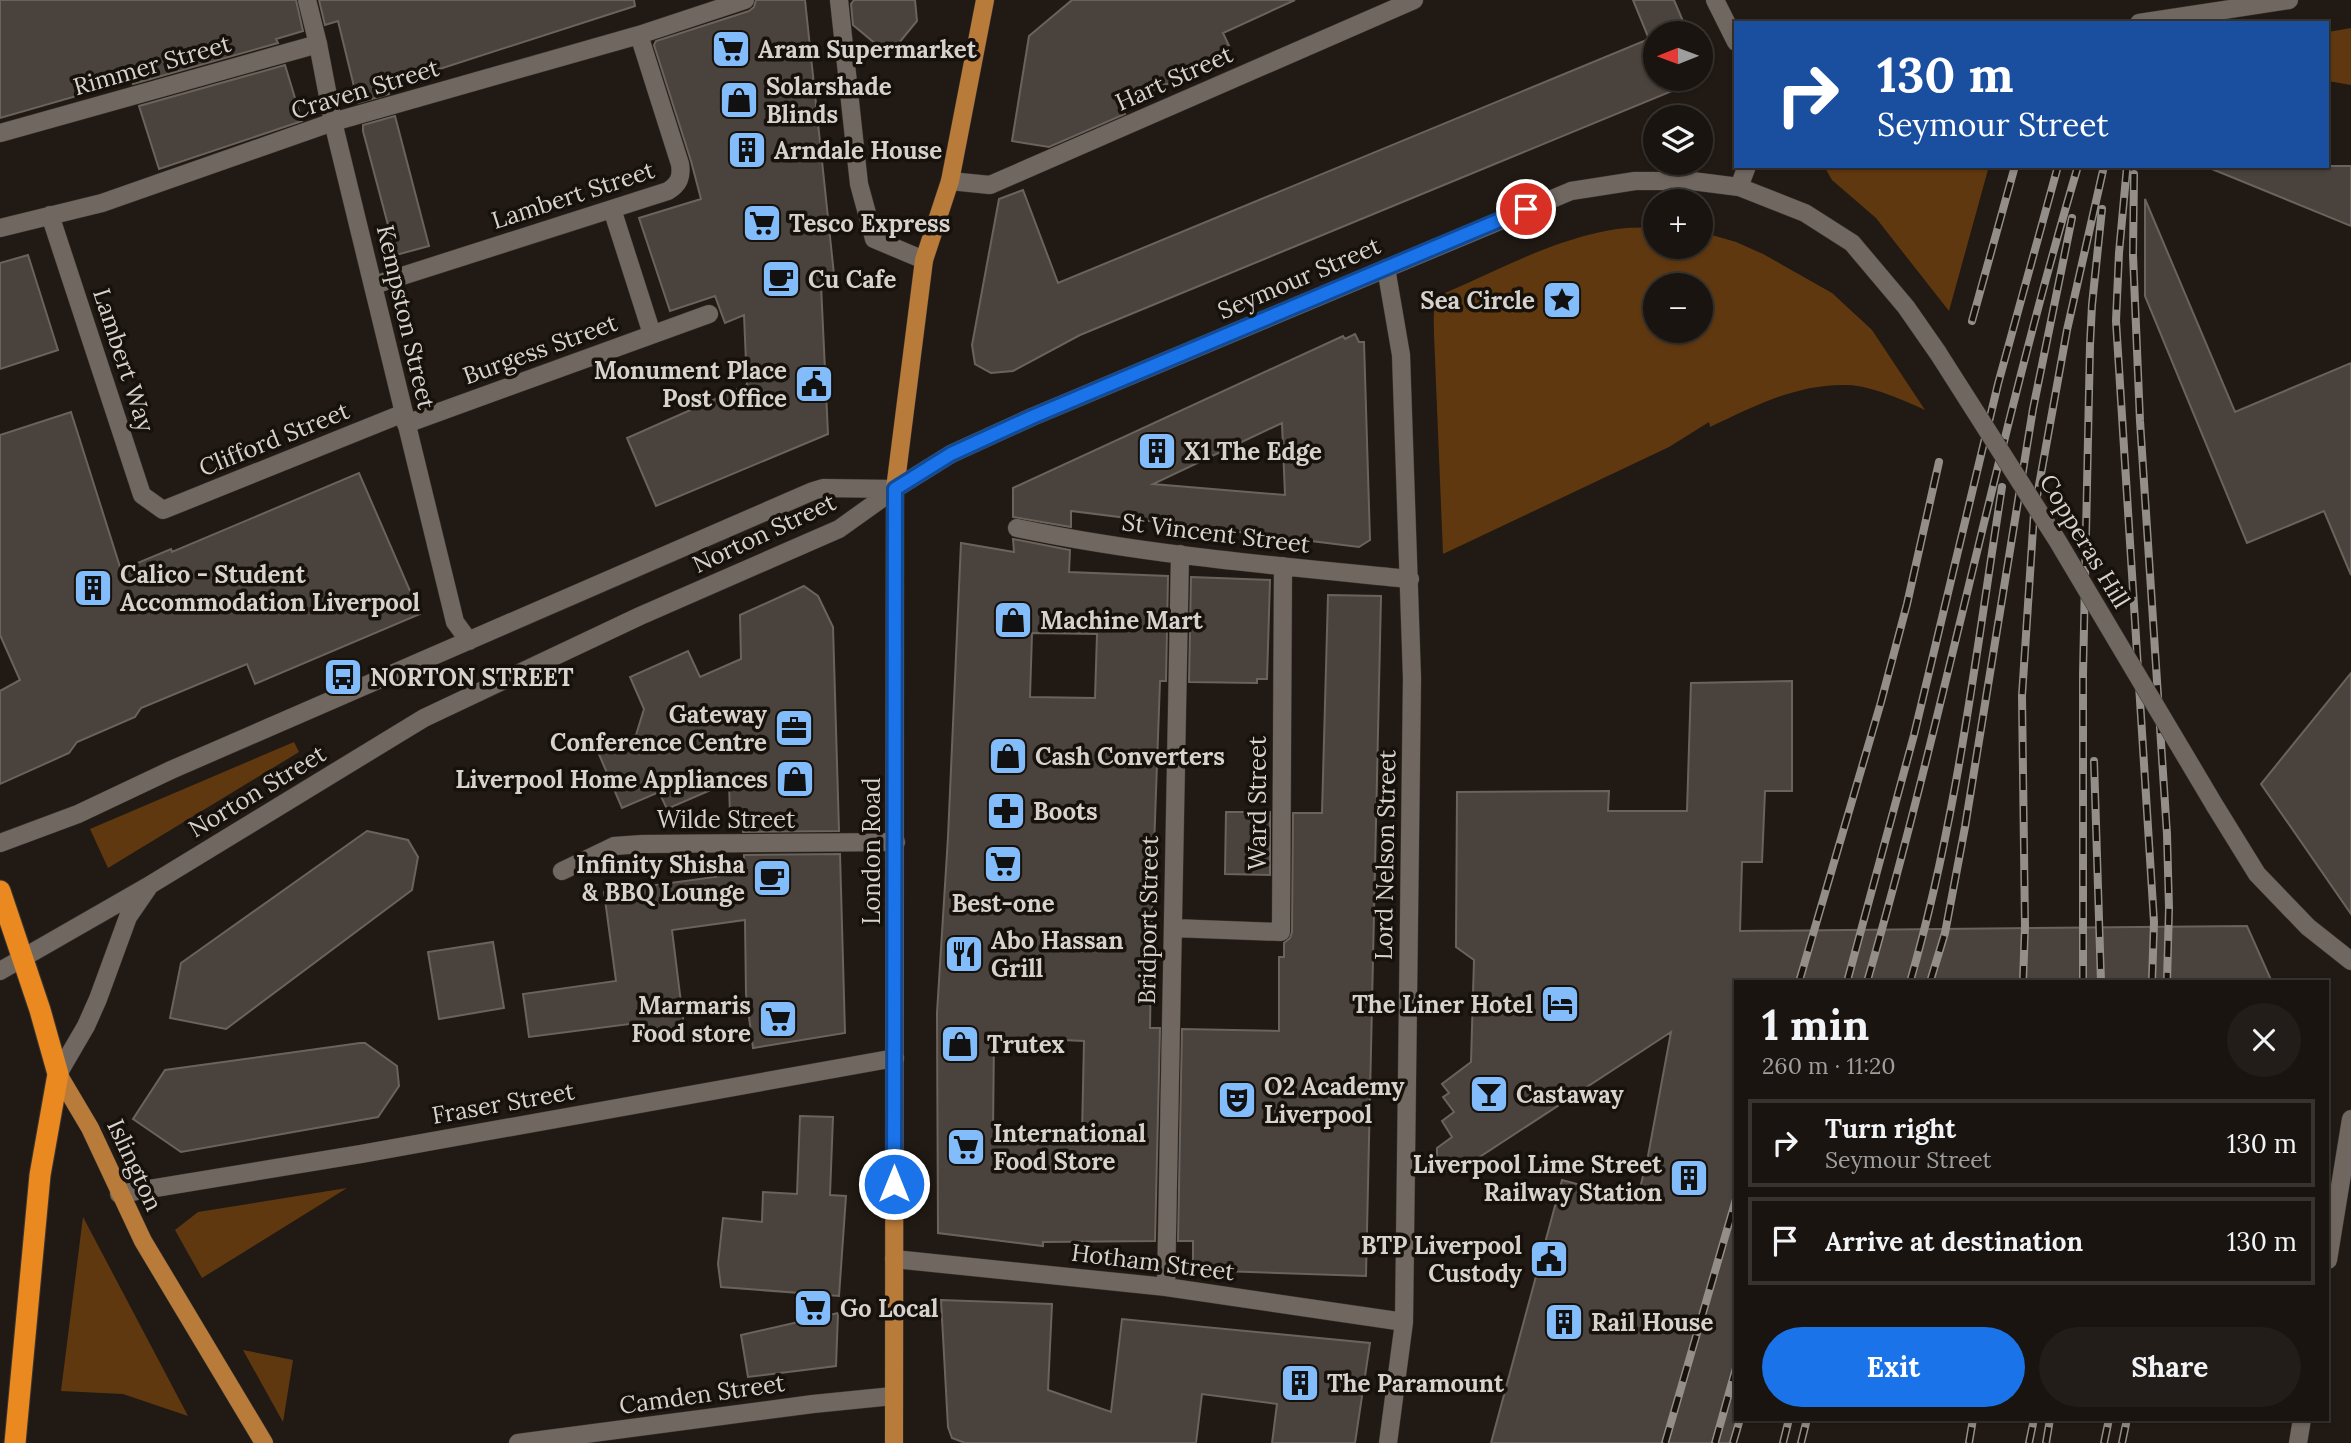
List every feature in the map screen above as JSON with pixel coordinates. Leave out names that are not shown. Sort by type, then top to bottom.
[{"type":"highway","name":"Islington","points":[[0,891],[6,931],[22,960],[40,1010],[58,1074]]},
{"type":"highway","points":[[15,1443],[40,1175],[58,1074]]},
{"type":"main road","name":"London Road","points":[[894,1443],[895,489],[924,260],[950,181],[985,0]]},
{"type":"main road","name":"Islington","points":[[58,1074],[90,1128],[143,1241],[264,1443]]},
{"type":"street","name":"Kempston Street","points":[[307,0],[333,122],[455,622],[469,641]]},
{"type":"street","name":"Craven Street","points":[[0,228],[102,203],[333,122],[645,33],[745,0]]},
{"type":"street","points":[[839,0],[859,184],[874,239],[924,260]]},
{"type":"street","name":"Hart Street","points":[[950,181],[990,184],[1415,0]]},
{"type":"street","points":[[1716,0],[1734,38]]},
{"type":"street","points":[[2152,21],[2289,0]]},
{"type":"street","name":"Lambert Street","points":[[374,285],[668,191],[680,180],[682,172],[645,33]]},
{"type":"street","name":"Rimmer Street","points":[[0,133],[318,44]]},
{"type":"street","points":[[1740,187],[1746,168]]},
{"type":"street","name":"Seymour Street","points":[[895,489],[951,454],[1021,422],[1571,191],[1635,181],[1676,180],[1740,187]]},
{"type":"street","name":"Copperas Hill","points":[[1740,187],[1805,214],[1852,243],[1906,307],[2057,540],[2257,874],[2308,927],[2351,961]]},
{"type":"street","name":"Burgess Street","points":[[612,209],[652,334]]},
{"type":"street","name":"Lambert Way","points":[[50,215],[142,495],[163,510]]},
{"type":"street","name":"Lord Nelson Street","points":[[1387,268],[1401,355],[1412,678],[1404,1322],[1388,1443]]},
{"type":"street","name":"Burgess Street","points":[[405,418],[709,314]]},
{"type":"street","name":"Clifford Street","points":[[163,510],[405,418]]},
{"type":"street","name":"Norton Street","points":[[0,843],[78,814],[171,770],[813,491],[823,488],[895,489]]},
{"type":"street","name":"Norton Street","points":[[0,971],[150,885],[424,719],[640,616],[839,529],[895,489]]},
{"type":"street","name":"St Vincent Street","points":[[1017,528],[1079,541],[1410,579]]},
{"type":"street","name":"Bridport Street","points":[[1166,1287],[1180,554]]},
{"type":"street","name":"Ward Street","points":[[1173,928],[1281,932],[1283,566]]},
{"type":"street","name":"Wilde Street","points":[[562,871],[614,846],[896,842]]},
{"type":"street","points":[[58,1074],[99,999],[128,917],[150,885]]},
{"type":"street","name":"Fraser Street","points":[[119,1194],[372,1152],[895,1058]]},
{"type":"street","points":[[2329,1254],[2351,1119]]},
{"type":"street","name":"Hotham Street","points":[[894,1259],[1166,1287],[1404,1322]]},
{"type":"street","name":"Camden Street","points":[[518,1443],[893,1396]]},
{"type":"street","points":[[2298,1443],[2302,1421]]},
{"type":"shaded area","points":[[2351,28],[2351,85],[2329,81],[2329,32]]},
{"type":"shaded area","points":[[1825,168],[1988,168],[1949,311],[1876,218],[1832,180]]},
{"type":"shaded area","points":[[1643,227],[1643,259],[1713,259],[1713,235],[1763,254],[1832,293],[1872,330],[1925,410],[1887,394],[1848,385],[1812,388],[1777,397],[1710,427],[1709,422],[1669,447],[1443,554],[1434,334],[1437,302],[1445,293],[1551,247],[1595,233]]},
{"type":"shaded area","points":[[294,742],[299,752],[108,868],[90,829]]},
{"type":"shaded area","points":[[347,1188],[202,1278],[175,1230],[198,1212]]},
{"type":"shaded area","points":[[83,1217],[188,1416],[123,1394],[61,1391]]},
{"type":"shaded area","points":[[243,1350],[293,1360],[283,1422]]},
{"type":"building","points":[[0,0],[296,0],[303,31],[276,39],[278,43],[133,84],[132,80],[0,118]]},
{"type":"building","points":[[319,0],[634,0],[635,6],[387,86],[389,94],[358,103],[338,21],[325,25]]},
{"type":"building","name":"Arndale House","points":[[756,0],[805,0],[835,284],[821,285],[828,434],[656,506],[627,438],[747,385],[744,315],[725,323],[715,296],[670,311],[639,218],[701,199],[654,45],[656,41],[749,11]]},
{"type":"building","points":[[854,0],[915,0],[917,21],[889,55],[853,25],[851,4]]},
{"type":"building","points":[[1072,0],[1295,0],[1223,33],[1231,50],[1193,66],[1195,72],[1121,104],[1125,114],[1049,147],[1012,141],[1029,36]]},
{"type":"building","points":[[1633,0],[1674,0],[1683,21],[1643,21],[1643,24]]},
{"type":"building","points":[[1643,41],[1643,91],[1672,91],[1080,335],[1013,371],[991,373],[975,364],[972,345],[999,199],[1023,190],[1058,283]]},
{"type":"building","points":[[285,65],[302,121],[159,169],[139,106]]},
{"type":"building","points":[[395,116],[429,246],[396,255],[363,131],[363,125]]},
{"type":"building","points":[[2351,166],[2351,226],[2209,168]]},
{"type":"building","points":[[2145,199],[2235,412],[2351,363],[2351,575],[2324,511],[2247,543],[2145,296]]},
{"type":"building","points":[[28,255],[58,350],[0,369],[0,263]]},
{"type":"building","name":"X1 The Edge","points":[[1355,334],[1359,342],[1364,342],[1370,540],[1359,547],[1071,511],[1071,527],[1013,517],[1013,488],[1343,336],[1345,339]],"holes":[[[1282,423],[1285,495],[1153,484]]]},
{"type":"building","points":[[71,412],[121,570],[171,549],[172,552],[359,473],[420,614],[255,684],[247,664],[141,708],[135,717],[77,742],[69,753],[0,784],[0,691],[20,680],[0,635],[0,435]]},
{"type":"building","points":[[1013,539],[1070,550],[1069,572],[1168,576],[1166,681],[1160,681],[1152,903],[1150,1028],[1160,1028],[1155,1241],[1043,1242],[1043,1246],[938,1233],[937,1013],[961,543],[1014,552]],"holes":[[[1032,633],[1097,634],[1095,698],[1030,697]],[[994,1037],[1084,1041],[1082,1134],[993,1132]]]},
{"type":"building","points":[[1191,577],[1270,580],[1267,679],[1257,679],[1257,683],[1189,682]]},
{"type":"building","points":[[804,586],[818,596],[833,627],[839,831],[743,832],[743,815],[730,815],[729,782],[667,809],[659,792],[622,808],[598,752],[636,735],[644,709],[630,677],[688,651],[700,677],[741,659],[740,615]]},
{"type":"building","points":[[1328,595],[1381,596],[1366,1276],[1193,1270],[1193,1241],[1178,1241],[1182,1029],[1279,1031],[1279,957],[1284,957],[1284,943],[1292,932],[1293,813],[1322,813]]},
{"type":"building","points":[[2351,673],[2351,914],[2261,784]]},
{"type":"building","points":[[1792,681],[1792,791],[1765,791],[1762,862],[1742,862],[1740,931],[2247,926],[2271,980],[1734,980],[1736,1443],[1491,1443],[1562,1180],[1637,1200],[1671,1032],[1452,1175],[1437,1166],[1437,1148],[1452,1137],[1442,1121],[1454,1112],[1443,1097],[1449,1093],[1442,1084],[1471,1062],[1474,960],[1456,947],[1457,792],[1609,791],[1608,811],[1687,811],[1691,683]]},
{"type":"building","points":[[1226,812],[1270,812],[1270,875],[1225,874]]},
{"type":"building","points":[[367,831],[408,840],[418,857],[412,890],[226,1029],[170,1018],[181,963]]},
{"type":"building","points":[[840,854],[845,1033],[753,1048],[746,994],[745,920],[672,930],[684,1027],[639,1033],[637,1023],[529,1037],[523,994],[616,981],[604,892],[744,873],[744,855]]},
{"type":"building","points":[[493,942],[504,1008],[439,1019],[428,952]]},
{"type":"building","points":[[365,1043],[397,1066],[399,1086],[378,1117],[181,1152],[133,1119],[165,1070]]},
{"type":"building","points":[[800,1116],[833,1117],[830,1195],[846,1196],[839,1296],[721,1287],[718,1264],[723,1218],[762,1222],[763,1192],[797,1194]]},
{"type":"building","name":"The Paramount","points":[[941,1300],[1052,1304],[1048,1390],[1111,1412],[1122,1319],[1370,1343],[1355,1443],[1272,1443],[1277,1404],[1202,1394],[1196,1443],[965,1443],[952,1438],[948,1427]]},
{"type":"building","points":[[838,1313],[836,1366],[748,1377],[741,1335]]},
{"type":"railway","points":[[1972,321],[2014,168]]},
{"type":"railway","points":[[1848,980],[1914,735],[1998,384],[2057,168]]},
{"type":"railway","points":[[1868,980],[1922,778],[2022,369],[2077,168]]},
{"type":"railway","points":[[2023,980],[2025,926],[2022,696],[2034,513],[2067,330],[2104,168]]},
{"type":"railway","points":[[2127,168],[2116,321],[2154,922],[2152,980]]},
{"type":"railway","points":[[2134,174],[2133,255],[2140,421],[2167,834],[2167,980]]},
{"type":"railway","points":[[2083,980],[2083,674],[2090,345],[2102,209]]},
{"type":"railway","points":[[1931,980],[1945,933],[1965,827],[2033,409],[2072,218]]},
{"type":"railway","points":[[1800,980],[1881,702],[1907,604],[1939,462]]},
{"type":"railway","points":[[1911,980],[1941,860],[1953,798],[2002,487]]},
{"type":"railway","points":[[2094,761],[2101,980]]},
{"type":"railway","points":[[1665,1443],[1734,1206]]},
{"type":"railway","points":[[1715,1443],[1734,1375]]},
{"type":"railway","points":[[1733,1443],[1739,1421]]},
{"type":"railway","points":[[1783,1443],[1788,1421]]},
{"type":"railway","points":[[1801,1443],[1806,1421]]},
{"type":"railway","points":[[1969,1443],[1973,1421]]},
{"type":"railway","points":[[2029,1443],[2034,1421]]},
{"type":"railway","points":[[2046,1443],[2050,1421]]},
{"type":"railway","points":[[2104,1443],[2109,1421]]},
{"type":"railway","points":[[2122,1443],[2127,1421]]},
{"type":"place","name":"Aram Supermarket","points":[[731,49]]},
{"type":"place","name":"Solarshade Blinds","points":[[739,100]]},
{"type":"place","name":"Arndale House","points":[[747,150]]},
{"type":"place","name":"Tesco Express","points":[[762,223]]},
{"type":"place","name":"Cu Cafe","points":[[781,279]]},
{"type":"place","name":"Sea Circle","points":[[1562,300]]},
{"type":"place","name":"Monument Place Post Office","points":[[814,384]]},
{"type":"place","name":"X1 The Edge","points":[[1157,451]]},
{"type":"place","name":"Calico - Student Accommodation Liverpool","points":[[93,588]]},
{"type":"place","name":"Machine Mart","points":[[1013,620]]},
{"type":"place","name":"NORTON STREET","points":[[343,677]]},
{"type":"place","name":"Gateway Conference Centre","points":[[794,728]]},
{"type":"place","name":"Cash Converters","points":[[1008,756]]},
{"type":"place","name":"Liverpool Home Appliances","points":[[795,779]]},
{"type":"place","name":"Boots","points":[[1006,811]]},
{"type":"place","name":"Best-one","points":[[1003,864]]},
{"type":"place","name":"Infinity Shisha & BBQ Lounge","points":[[772,878]]},
{"type":"place","name":"Abo Hassan Grill","points":[[964,954]]},
{"type":"place","name":"The Liner Hotel","points":[[1560,1004]]},
{"type":"place","name":"Marmaris Food store","points":[[778,1019]]},
{"type":"place","name":"Trutex","points":[[960,1044]]},
{"type":"place","name":"Castaway","points":[[1489,1094]]},
{"type":"place","name":"O2 Academy Liverpool","points":[[1237,1100]]},
{"type":"place","name":"International Food Store","points":[[966,1147]]},
{"type":"place","name":"Liverpool Lime Street Railway Station","points":[[1689,1178]]},
{"type":"place","name":"BTP Liverpool Custody","points":[[1549,1259]]},
{"type":"place","name":"Go Local","points":[[813,1308]]},
{"type":"place","name":"Rail House","points":[[1564,1322]]},
{"type":"place","name":"The Paramount","points":[[1300,1383]]},
{"type":"route","points":[[894,1184],[895,489],[951,454],[1032,417],[1526,209]]}]
